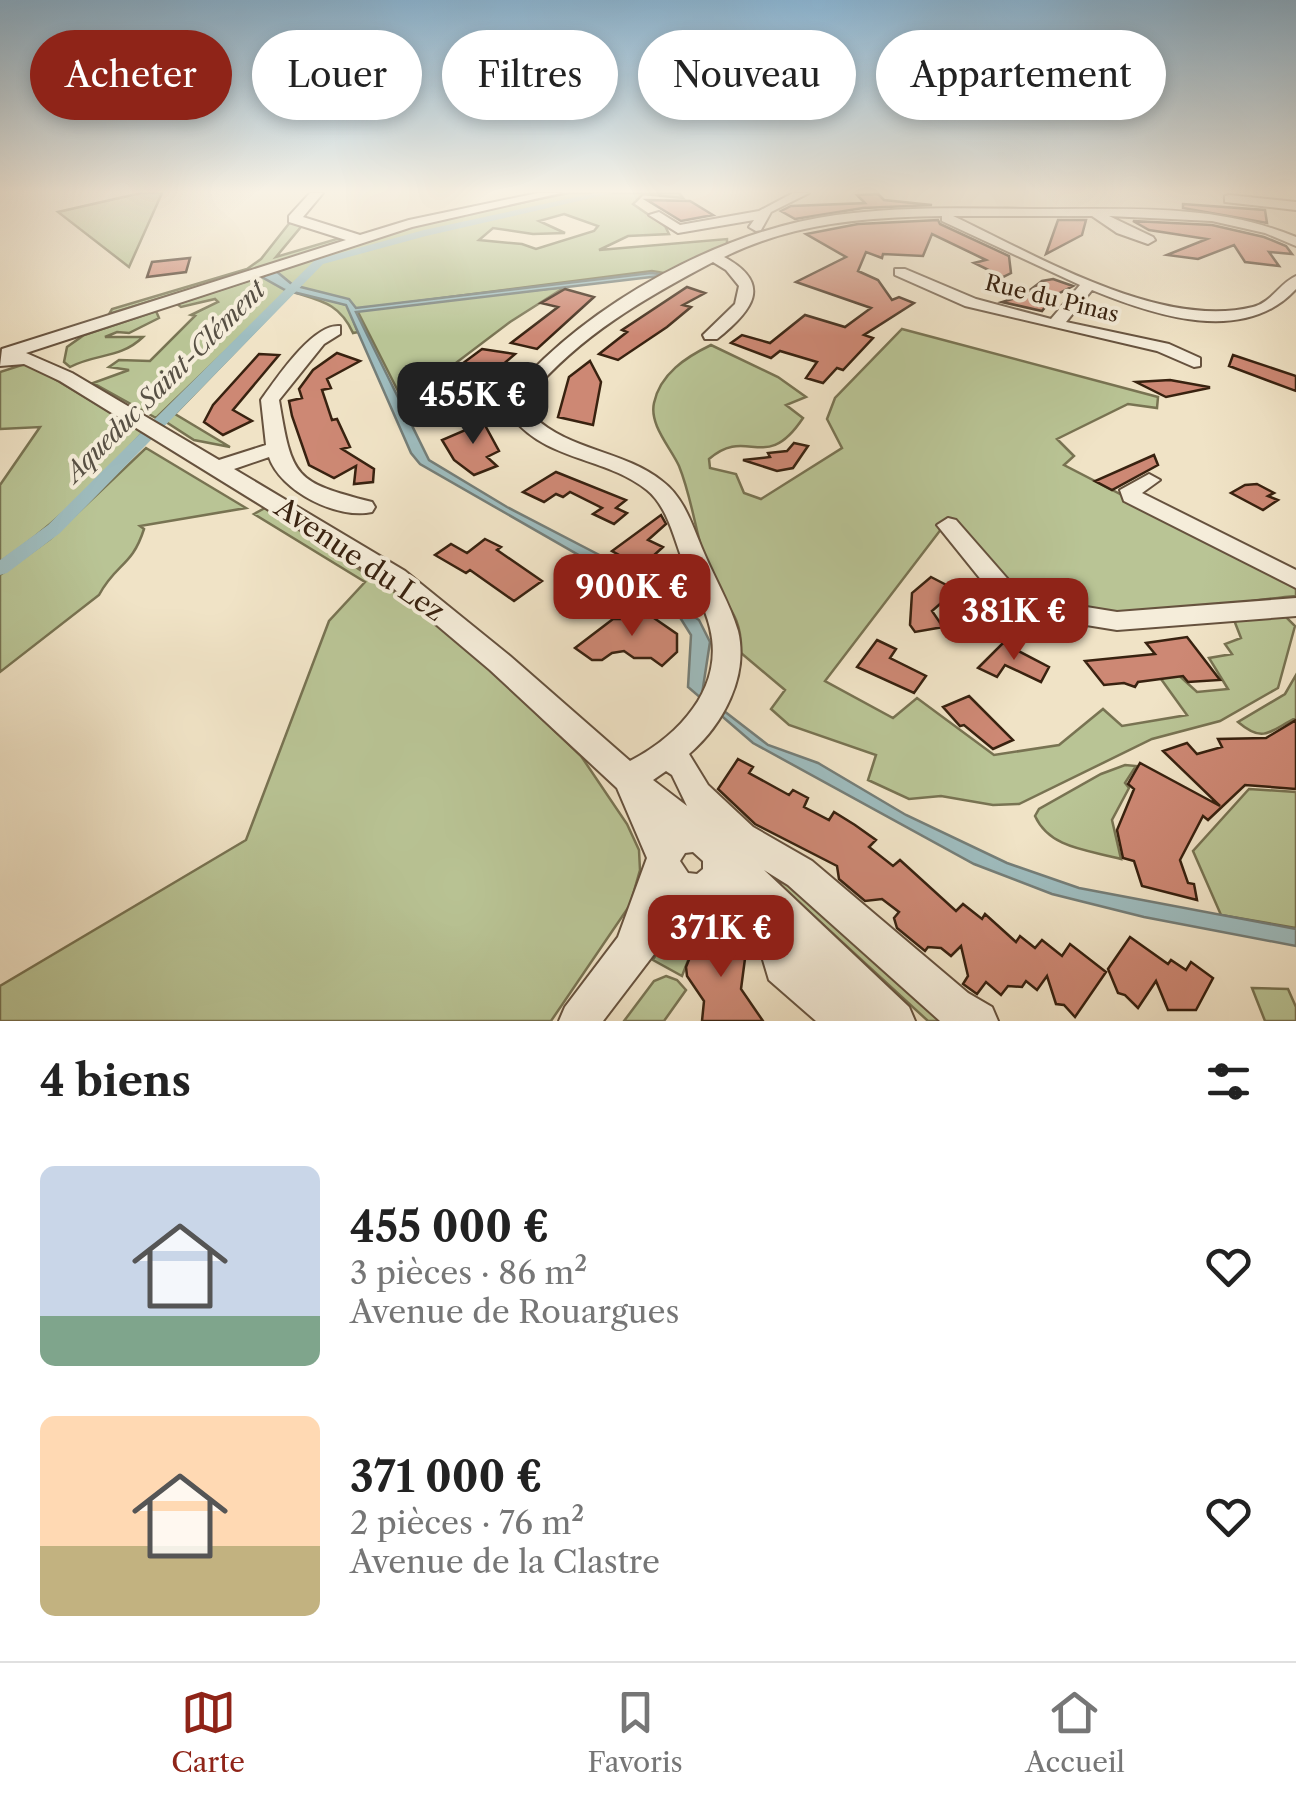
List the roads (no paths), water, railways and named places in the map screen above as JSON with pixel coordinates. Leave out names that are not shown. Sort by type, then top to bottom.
[{"type":"street","points":[[35,352],[72,335],[357,241]]},
{"type":"street","points":[[626,778],[688,737],[713,705],[722,686],[726,640],[666,496],[637,474],[536,431],[522,418],[519,407],[524,389],[587,330],[622,305],[714,257],[735,241]]},
{"type":"street","points":[[997,241],[1089,284],[1147,304],[1195,313],[1235,314],[1272,304],[1296,280]]},
{"type":"street","points":[[711,335],[738,314],[746,296],[738,272],[714,257]]},
{"type":"street","name":"Rue du Pinas","points":[[900,272],[944,292],[1055,325],[1167,348],[1194,362]]},
{"type":"street","points":[[1055,325],[1089,284]]},
{"type":"street","points":[[334,330],[318,340],[270,400],[276,448],[282,466],[290,474],[333,501],[364,506]]},
{"type":"street","points":[[0,359],[19,358],[72,335]]},
{"type":"street","name":"Avenue du Lez","points":[[35,352],[66,377],[219,467],[418,594],[519,678],[626,778],[712,846],[781,907],[793,924]]},
{"type":"street","points":[[219,467],[276,448]]},
{"type":"street","points":[[1149,480],[1131,490],[1132,496],[1296,580]]},
{"type":"street","points":[[948,525],[1004,590],[1009,612],[1030,607],[1088,620],[1117,621],[1296,606]]},
{"type":"street","points":[[665,754],[682,766],[697,795],[741,838],[800,873],[954,1007],[978,1021]]},
{"type":"street","name":"Avenue du Lez","points":[[626,778],[663,862]]},
{"type":"street","points":[[579,1021],[633,946],[668,913],[706,891],[723,873],[712,846],[690,836],[678,840],[663,862],[633,946]]},
{"type":"street","points":[[663,862],[678,889],[706,891],[761,906],[793,924],[895,1021]]},
{"type":"street","points":[[793,924],[776,943],[782,967],[846,1021]]},
{"type":"water","points":[[276,271],[293,285],[349,299],[356,308],[651,273],[668,275],[356,312],[429,460],[507,507],[609,560],[699,620],[710,642],[702,694],[768,745],[818,763],[906,815],[1007,863],[1079,888],[1296,929],[1296,946],[1144,917],[1052,894],[974,864],[753,743],[688,687],[691,635],[676,611],[420,464],[411,453],[346,305],[285,290],[260,276]]},
{"type":"waterway","name":"Aqueduc Saint-Clément","points":[[0,569],[54,529],[319,262],[396,241]]}]
